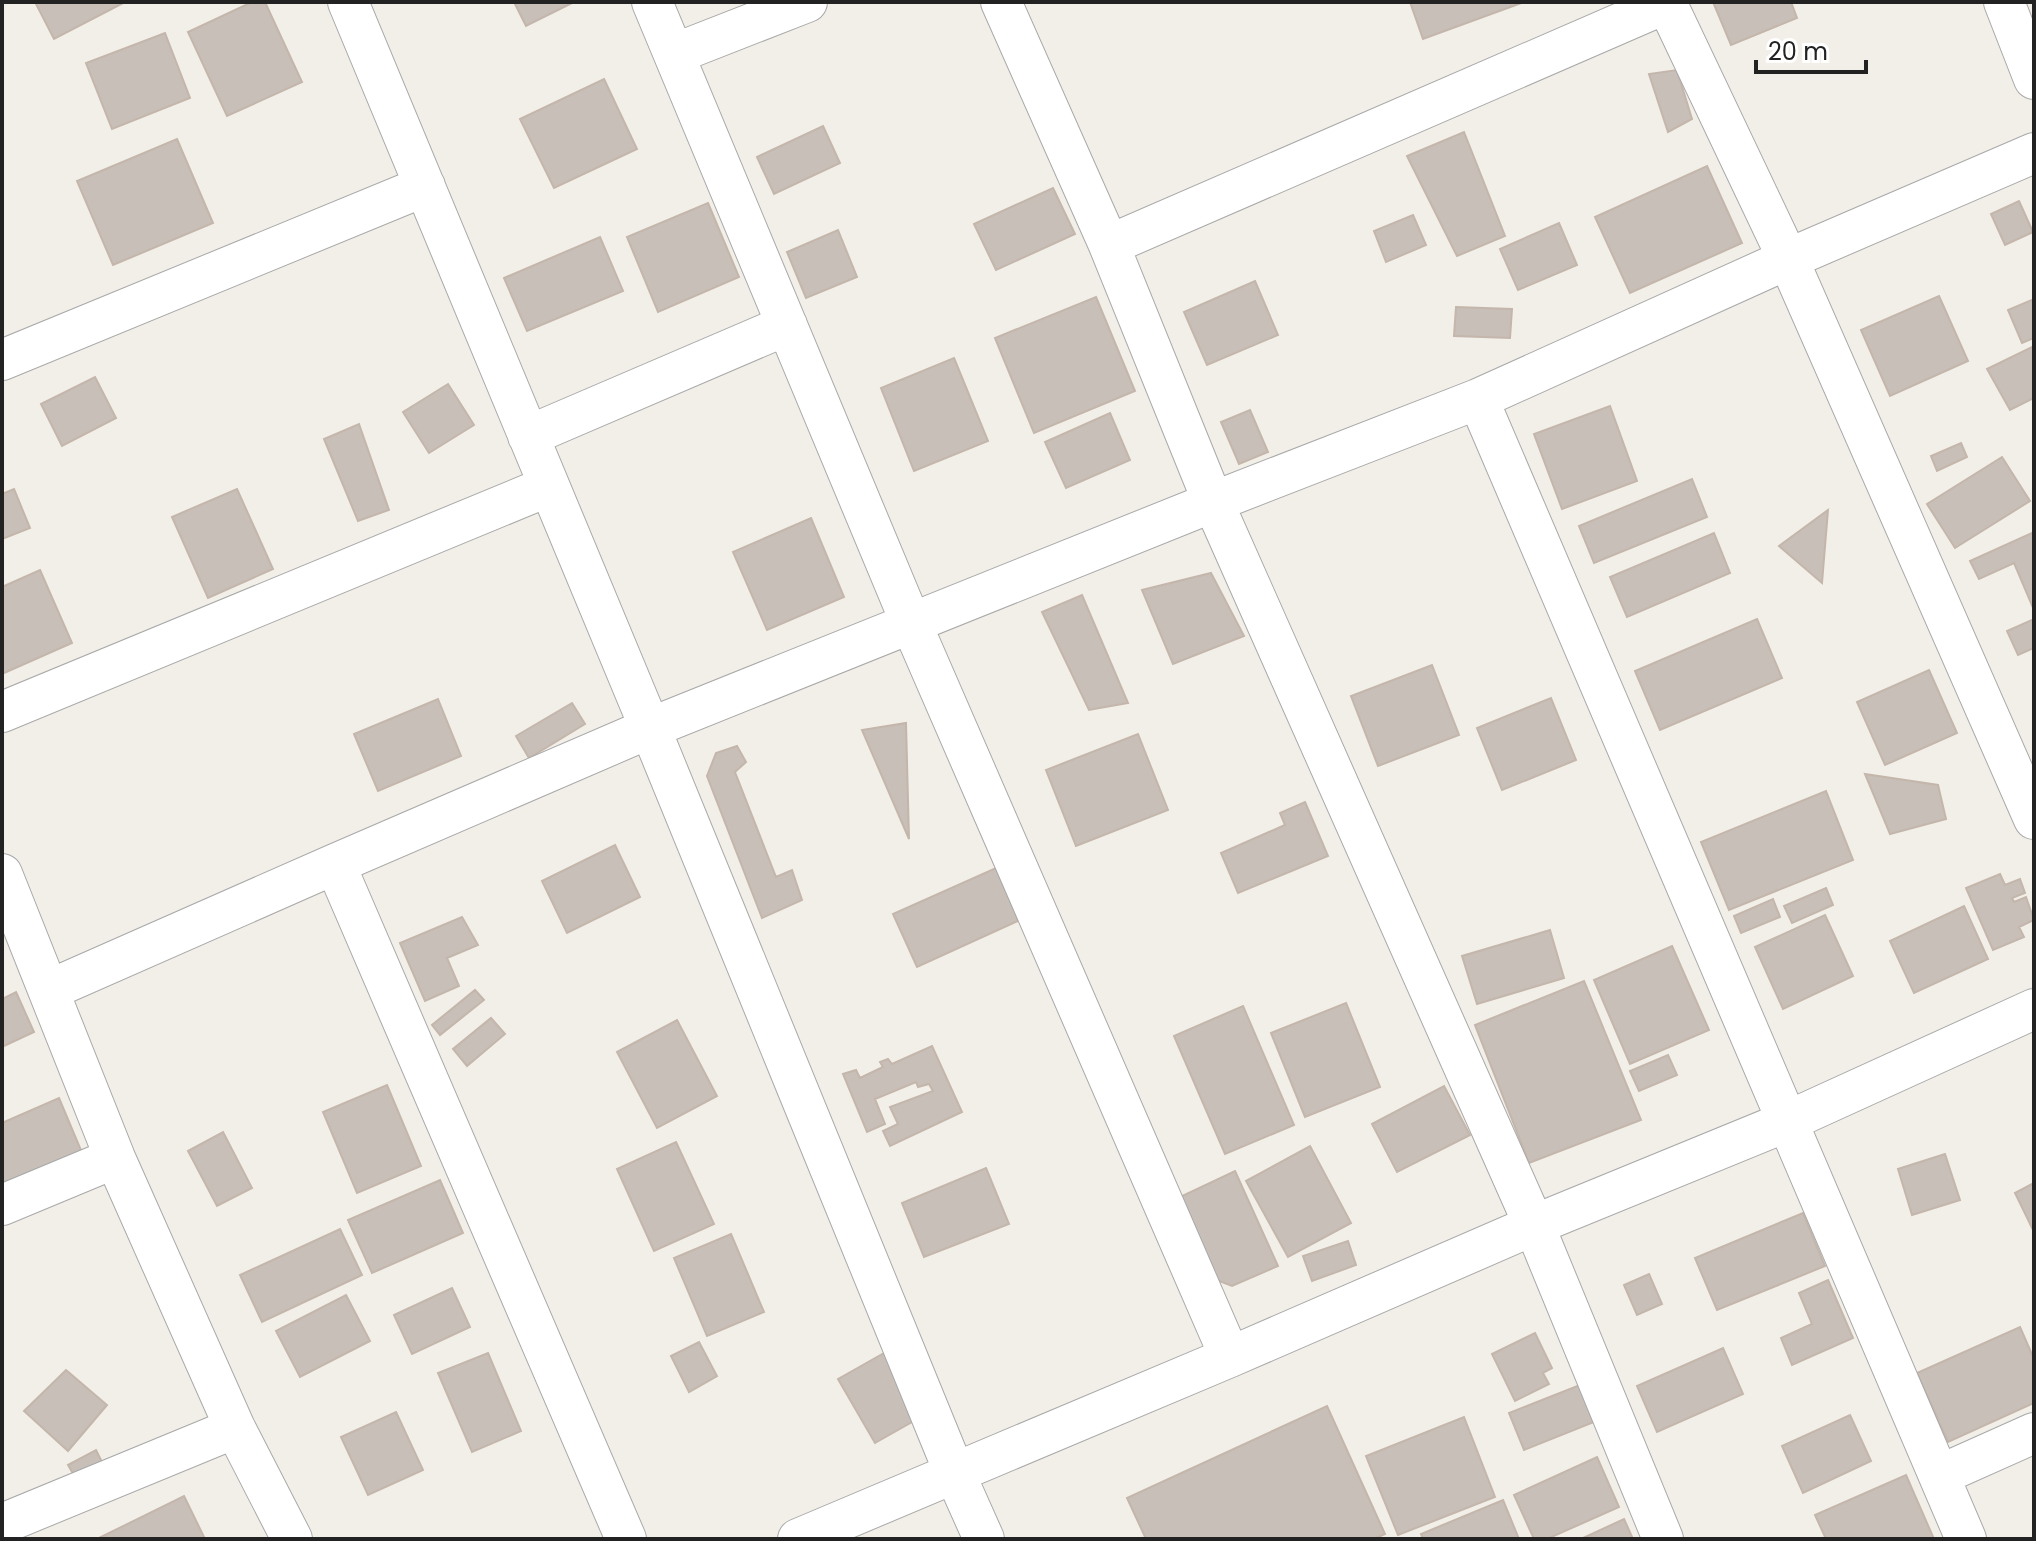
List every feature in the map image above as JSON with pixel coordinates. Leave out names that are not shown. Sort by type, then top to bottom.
[{"type":"street","points":[[348,2],[984,1539]]},
{"type":"street","points":[[652,2],[911,623],[1230,1357]]},
{"type":"street","points":[[674,54],[807,2]]},
{"type":"street","points":[[1001,2],[1109,245],[1213,502],[1534,1225],[1663,1539]]},
{"type":"street","points":[[2004,2],[2034,79]]},
{"type":"street","points":[[1109,245],[1666,3],[1788,259],[2034,819]]},
{"type":"street","points":[[49,990],[650,728],[1478,399],[1788,259],[2034,153]]},
{"type":"street","points":[[2,360],[425,186]]},
{"type":"street","points":[[528,436],[787,325]]},
{"type":"street","points":[[1478,399],[1966,1539]]},
{"type":"street","points":[[2,712],[549,486]]},
{"type":"street","points":[[335,864],[626,1539]]},
{"type":"street","points":[[2,874],[115,1158],[235,1428],[292,1539]]},
{"type":"street","points":[[798,1539],[1534,1225],[1788,1121],[2034,1009]]},
{"type":"street","points":[[2,1205],[115,1158]]},
{"type":"street","points":[[2,1524],[235,1428]]},
{"type":"street","points":[[1940,1475],[2034,1433]]},
{"type":"building","points":[[35,2],[125,2],[54,39]]},
{"type":"building","points":[[252,2],[265,2],[302,82],[227,116],[188,32]]},
{"type":"building","points":[[514,2],[574,2],[526,26]]},
{"type":"building","points":[[1410,2],[1524,2],[1423,39]]},
{"type":"building","points":[[1713,2],[1791,2],[1797,18],[1731,45]]},
{"type":"building","points":[[165,33],[190,98],[112,129],[86,63]]},
{"type":"building","points":[[1677,70],[1692,119],[1668,132],[1649,74]]},
{"type":"building","points":[[604,79],[637,149],[554,188],[520,119]]},
{"type":"building","points":[[823,126],[840,163],[774,194],[757,157]]},
{"type":"building","points":[[1464,132],[1505,236],[1457,256],[1407,156]]},
{"type":"building","points":[[177,139],[213,223],[113,265],[77,181]]},
{"type":"building","points":[[1707,166],[1742,243],[1630,293],[1595,217]]},
{"type":"building","points":[[1053,188],[1075,234],[996,270],[974,224]]},
{"type":"building","points":[[2019,201],[2033,232],[2005,245],[1991,214]]},
{"type":"building","points":[[708,203],[739,277],[658,312],[627,237]]},
{"type":"building","points":[[1413,215],[1426,245],[1386,262],[1374,231]]},
{"type":"building","points":[[1559,223],[1577,265],[1518,290],[1500,249]]},
{"type":"building","points":[[838,230],[857,277],[806,298],[787,252]]},
{"type":"building","points":[[600,237],[623,291],[527,331],[504,278]]},
{"type":"building","points":[[1255,281],[1278,335],[1207,365],[1184,312]]},
{"type":"building","points":[[1939,296],[1968,361],[1890,396],[1861,330]]},
{"type":"building","points":[[1096,297],[1135,391],[1034,433],[995,338]]},
{"type":"building","points":[[2034,299],[2034,338],[2022,343],[2008,310]]},
{"type":"building","points":[[1456,307],[1512,309],[1510,338],[1454,336]]},
{"type":"building","points":[[2034,346],[2034,398],[2010,410],[1987,369]]},
{"type":"building","points":[[954,358],[988,441],[914,471],[881,388]]},
{"type":"building","points":[[95,377],[116,418],[62,446],[41,404]]},
{"type":"building","points":[[448,384],[474,425],[429,453],[403,412]]},
{"type":"building","points":[[1610,406],[1637,481],[1562,509],[1534,434]]},
{"type":"building","points":[[1250,410],[1268,452],[1239,464],[1221,422]]},
{"type":"building","points":[[1110,413],[1130,460],[1066,488],[1045,442]]},
{"type":"building","points":[[359,424],[389,510],[358,521],[324,439]]},
{"type":"building","points":[[1961,443],[1967,457],[1937,471],[1931,456]]},
{"type":"building","points":[[2002,457],[2030,501],[1955,548],[1927,504]]},
{"type":"building","points":[[1692,479],[1707,517],[1594,563],[1579,526]]},
{"type":"building","points":[[14,489],[30,528],[2,539],[2,494]]},
{"type":"building","points":[[237,489],[273,569],[208,598],[172,517]]},
{"type":"building","points":[[1828,510],[1822,583],[1779,546]]},
{"type":"building","points":[[811,518],[844,597],[767,630],[733,552]]},
{"type":"building","points":[[2034,532],[2034,610],[2014,563],[1979,579],[1970,561]]},
{"type":"building","points":[[1714,533],[1730,573],[1627,617],[1610,577]]},
{"type":"building","points":[[40,570],[72,643],[2,674],[2,587]]},
{"type":"building","points":[[1211,573],[1244,636],[1173,664],[1142,590]]},
{"type":"building","points":[[1082,595],[1128,703],[1089,710],[1042,612]]},
{"type":"building","points":[[1757,619],[1782,678],[1660,730],[1635,671]]},
{"type":"building","points":[[2034,619],[2034,648],[2018,655],[2007,631]]},
{"type":"building","points":[[1432,665],[1459,735],[1378,766],[1351,696]]},
{"type":"building","points":[[1929,670],[1957,733],[1885,765],[1857,702]]},
{"type":"building","points":[[1551,698],[1576,760],[1502,790],[1477,728]]},
{"type":"building","points":[[438,699],[461,756],[378,791],[354,734]]},
{"type":"building","points":[[572,703],[585,724],[529,758],[516,736]]},
{"type":"building","points":[[906,723],[909,839],[862,730]]},
{"type":"building","points":[[1138,734],[1168,810],[1076,846],[1046,770]]},
{"type":"building","points":[[737,746],[746,762],[735,772],[776,877],[792,870],[802,900],[762,918],[707,776],[716,753]]},
{"type":"building","points":[[1865,774],[1938,785],[1946,819],[1890,834]]},
{"type":"building","points":[[1826,791],[1853,860],[1729,910],[1701,842]]},
{"type":"building","points":[[1305,802],[1328,856],[1238,893],[1221,853],[1285,825],[1280,813]]},
{"type":"building","points":[[615,845],[640,897],[567,933],[542,881]]},
{"type":"building","points":[[996,868],[1020,920],[917,967],[893,914]]},
{"type":"building","points":[[2000,874],[2005,885],[2020,879],[2025,893],[2012,898],[2014,902],[2026,897],[2034,920],[2019,927],[2024,937],[1993,950],[1966,888]]},
{"type":"building","points":[[1826,888],[1833,905],[1792,923],[1784,906]]},
{"type":"building","points":[[1773,899],[1780,917],[1741,933],[1734,916]]},
{"type":"building","points":[[1964,906],[1988,959],[1914,993],[1890,941]]},
{"type":"building","points":[[1825,915],[1853,976],[1783,1009],[1755,947]]},
{"type":"building","points":[[462,917],[478,945],[447,958],[459,986],[425,1001],[400,943]]},
{"type":"building","points":[[1550,930],[1564,978],[1477,1004],[1462,956]]},
{"type":"building","points":[[1672,946],[1709,1030],[1630,1064],[1594,980]]},
{"type":"building","points":[[1584,981],[1641,1120],[1529,1163],[1475,1025]]},
{"type":"building","points":[[475,990],[484,1000],[440,1035],[432,1025]]},
{"type":"building","points":[[16,992],[34,1032],[2,1047],[2,999]]},
{"type":"building","points":[[1346,1003],[1380,1087],[1305,1117],[1271,1033]]},
{"type":"building","points":[[1243,1006],[1294,1125],[1225,1154],[1174,1036]]},
{"type":"building","points":[[491,1018],[505,1034],[467,1066],[453,1049]]},
{"type":"building","points":[[677,1020],[717,1096],[657,1128],[617,1052]]},
{"type":"building","points":[[932,1046],[962,1112],[890,1146],[883,1131],[898,1124],[890,1107],[933,1091],[929,1084],[918,1087],[916,1082],[875,1099],[885,1124],[867,1132],[843,1074],[856,1070],[860,1078],[883,1067],[880,1062],[888,1059],[892,1064]]},
{"type":"building","points":[[1668,1055],[1677,1075],[1639,1091],[1630,1071]]},
{"type":"building","points":[[387,1085],[421,1166],[357,1193],[323,1112]]},
{"type":"building","points":[[1444,1086],[1470,1135],[1397,1172],[1372,1124]]},
{"type":"building","points":[[59,1098],[88,1167],[2,1204],[2,1123]]},
{"type":"building","points":[[223,1132],[252,1188],[217,1206],[188,1151]]},
{"type":"building","points":[[676,1142],[714,1224],[654,1251],[617,1169]]},
{"type":"building","points":[[1310,1146],[1351,1223],[1288,1257],[1246,1181]]},
{"type":"building","points":[[1945,1154],[1960,1200],[1912,1215],[1898,1169]]},
{"type":"building","points":[[986,1168],[1009,1224],[924,1257],[902,1203]]},
{"type":"building","points":[[1235,1171],[1278,1266],[1232,1286],[1214,1279],[1178,1198]]},
{"type":"building","points":[[440,1180],[463,1233],[372,1273],[348,1220]]},
{"type":"building","points":[[2034,1183],[2034,1232],[2015,1193]]},
{"type":"building","points":[[1803,1213],[1825,1266],[1717,1310],[1695,1258]]},
{"type":"building","points":[[340,1229],[362,1275],[262,1322],[240,1275]]},
{"type":"building","points":[[731,1234],[764,1312],[707,1336],[674,1258]]},
{"type":"building","points":[[1348,1241],[1356,1265],[1312,1281],[1303,1256]]},
{"type":"building","points":[[1649,1274],[1662,1304],[1637,1315],[1624,1285]]},
{"type":"building","points":[[1828,1280],[1853,1338],[1792,1365],[1781,1338],[1812,1324],[1799,1293]]},
{"type":"building","points":[[452,1288],[470,1327],[412,1354],[394,1315]]},
{"type":"building","points":[[346,1295],[370,1341],[300,1377],[276,1331]]},
{"type":"building","points":[[2020,1327],[2034,1359],[2034,1403],[1948,1442],[1917,1373]]},
{"type":"building","points":[[1535,1333],[1552,1368],[1543,1373],[1549,1384],[1515,1401],[1492,1354]]},
{"type":"building","points":[[699,1342],[717,1376],[689,1392],[671,1356]]},
{"type":"building","points":[[1723,1348],[1743,1394],[1657,1432],[1637,1386]]},
{"type":"building","points":[[488,1353],[521,1431],[472,1452],[438,1373]]},
{"type":"building","points":[[884,1353],[921,1417],[875,1443],[838,1379]]},
{"type":"building","points":[[66,1370],[107,1405],[68,1451],[24,1411]]},
{"type":"building","points":[[1590,1381],[1604,1418],[1524,1450],[1509,1413]]},
{"type":"building","points":[[1327,1406],[1385,1534],[1374,1539],[1146,1539],[1127,1498]]},
{"type":"building","points":[[396,1412],[423,1470],[368,1495],[341,1437]]},
{"type":"building","points":[[1850,1415],[1871,1461],[1803,1493],[1782,1446]]},
{"type":"building","points":[[1464,1417],[1495,1497],[1398,1535],[1366,1456]]},
{"type":"building","points":[[96,1450],[103,1464],[76,1479],[68,1465]]},
{"type":"building","points":[[1597,1457],[1619,1507],[1547,1539],[1534,1539],[1514,1495]]},
{"type":"building","points":[[1906,1475],[1934,1539],[1826,1539],[1815,1515]]},
{"type":"building","points":[[184,1496],[205,1539],[97,1539]]},
{"type":"building","points":[[1503,1500],[1519,1539],[1423,1539],[1421,1534]]},
{"type":"building","points":[[1624,1519],[1633,1539],[1581,1539]]}]
